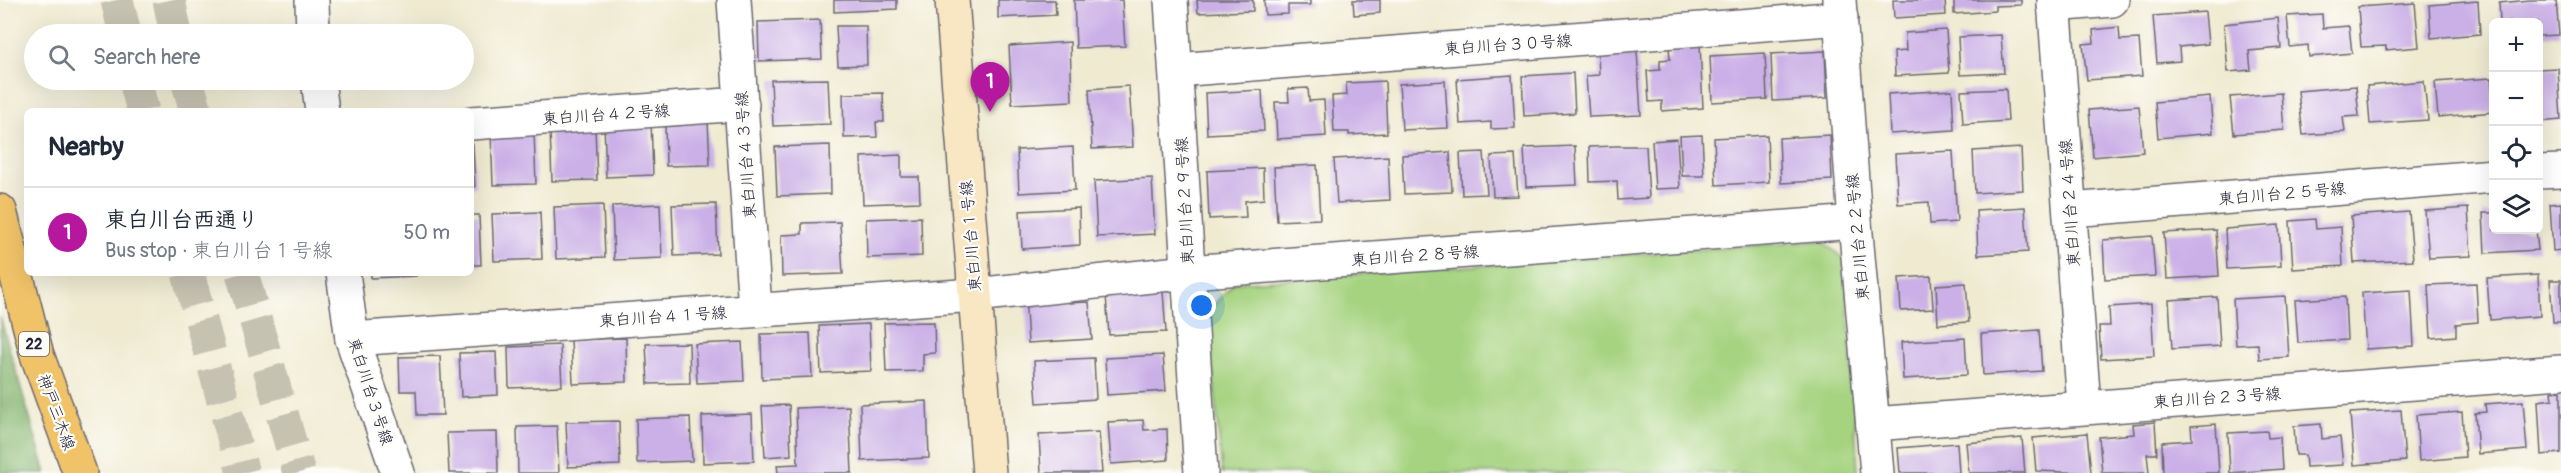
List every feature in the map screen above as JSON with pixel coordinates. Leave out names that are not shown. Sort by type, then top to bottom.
[{"type":"main road","name":"神戸三木線","points":[[0,211],[37,355],[80,473]]},
{"type":"street","points":[[312,0],[313,24]]},
{"type":"street","name":"東白川台４３号線","points":[[734,0],[755,309]]},
{"type":"street","name":"東白川台１号線","points":[[952,0],[989,473]]},
{"type":"street","name":"東白川台２９号線","points":[[1171,0],[1201,473]]},
{"type":"street","points":[[2054,2],[2112,0]]},
{"type":"street","name":"東白川台２４号線","points":[[2054,2],[2084,406]]},
{"type":"street","name":"東白川台３０号線","points":[[1176,70],[1840,9]]},
{"type":"street","name":"東白川台２２号線","points":[[1840,9],[1855,222],[1877,473]]},
{"type":"street","points":[[319,90],[322,108]]},
{"type":"street","name":"東白川台４２号線","points":[[474,123],[742,104]]},
{"type":"street","points":[[2543,172],[2561,171]]},
{"type":"street","name":"東白川台２５号線","points":[[2070,210],[2489,176]]},
{"type":"street","name":"東白川台２８号線","points":[[975,295],[1188,273],[1855,222]]},
{"type":"street","name":"東白川台３号線","points":[[343,276],[352,339],[398,473]]},
{"type":"street","name":"東白川台４１号線","points":[[352,339],[975,295]]},
{"type":"street","name":"東白川台２３号線","points":[[1873,424],[2084,406],[2561,372]]},
{"type":"green space","points":[[1822,241],[1845,260],[1858,473],[1222,473],[1208,311],[1234,283]]},
{"type":"green space","points":[[0,317],[46,473],[0,473]]},
{"type":"building","points":[[834,0],[897,0],[897,9],[834,12]]},
{"type":"building","points":[[998,0],[1055,0],[1056,15],[998,18]]},
{"type":"building","points":[[1074,0],[1122,0],[1125,46],[1076,48]]},
{"type":"building","points":[[1197,0],[1253,0],[1253,11],[1198,13]]},
{"type":"building","points":[[1264,0],[1310,0],[1310,5],[1288,5],[1288,14],[1265,15]]},
{"type":"building","points":[[1353,0],[1380,0],[1380,13],[1354,15]]},
{"type":"building","points":[[1893,0],[1945,0],[1946,15],[1894,18]]},
{"type":"building","points":[[1954,0],[2021,0],[2021,5],[1995,6],[1995,11],[1954,14]]},
{"type":"building","points":[[2556,0],[2559,35],[2543,36],[2543,18],[2500,18],[2499,3]]},
{"type":"building","points":[[2478,1],[2480,34],[2431,38],[2429,5]]},
{"type":"building","points":[[2415,3],[2419,47],[2386,50],[2386,46],[2361,47],[2358,7]]},
{"type":"building","points":[[2205,12],[2208,44],[2179,47],[2180,61],[2157,63],[2153,16]]},
{"type":"building","points":[[2322,14],[2323,28],[2349,26],[2352,53],[2309,57],[2308,45],[2290,47],[2287,16]]},
{"type":"building","points":[[2278,18],[2281,48],[2249,51],[2251,70],[2228,72],[2224,24]]},
{"type":"building","points":[[820,20],[822,59],[759,61],[758,22]]},
{"type":"building","points":[[836,26],[866,26],[867,65],[838,66]]},
{"type":"building","points":[[2119,27],[2120,40],[2139,39],[2142,76],[2087,80],[2083,44],[2094,43],[2093,30]]},
{"type":"building","points":[[1946,30],[1949,73],[1895,76],[1894,52],[1906,51],[1905,33]]},
{"type":"building","points":[[2001,35],[2004,73],[1960,75],[1958,37]]},
{"type":"building","points":[[1070,42],[1072,101],[1012,104],[1009,46]]},
{"type":"building","points":[[1700,45],[1703,108],[1662,111],[1662,101],[1649,102],[1647,71],[1660,70],[1660,60],[1670,59],[1669,46]]},
{"type":"building","points":[[1637,51],[1641,115],[1589,117],[1586,76],[1599,75],[1598,53]]},
{"type":"building","points":[[1825,51],[1827,98],[1773,101],[1771,54]]},
{"type":"building","points":[[1765,53],[1767,99],[1712,102],[1710,56]]},
{"type":"building","points":[[2558,68],[2561,120],[2543,122],[2543,69]]},
{"type":"building","points":[[1573,73],[1575,113],[1524,116],[1522,76]]},
{"type":"building","points":[[1512,75],[1515,128],[1491,129],[1491,122],[1460,124],[1457,79]]},
{"type":"building","points":[[2489,78],[2489,112],[2438,117],[2435,82]]},
{"type":"building","points":[[828,79],[830,124],[773,126],[771,80]]},
{"type":"building","points":[[1385,81],[1387,133],[1349,135],[1349,132],[1334,132],[1332,96],[1347,95],[1346,83]]},
{"type":"building","points":[[1445,81],[1448,128],[1402,130],[1399,84]]},
{"type":"building","points":[[2424,81],[2428,120],[2370,124],[2367,86]]},
{"type":"building","points":[[1129,86],[1133,147],[1092,149],[1089,89]]},
{"type":"building","points":[[2356,86],[2359,116],[2343,117],[2345,132],[2303,135],[2298,91]]},
{"type":"building","points":[[1308,88],[1309,101],[1324,100],[1326,136],[1277,139],[1275,102],[1289,102],[1288,89]]},
{"type":"building","points":[[2006,89],[2008,121],[1963,124],[1961,91]]},
{"type":"building","points":[[1262,90],[1264,131],[1207,134],[1205,93]]},
{"type":"building","points":[[1952,90],[1954,130],[1890,134],[1888,94]]},
{"type":"building","points":[[883,93],[884,122],[876,122],[877,137],[844,138],[843,94]]},
{"type":"building","points":[[2281,93],[2284,130],[2234,134],[2230,97]]},
{"type":"building","points":[[2210,97],[2213,133],[2158,138],[2155,102]]},
{"type":"building","points":[[2139,106],[2143,152],[2093,157],[2089,110]]},
{"type":"building","points":[[708,120],[710,165],[666,166],[665,122]]},
{"type":"building","points":[[651,121],[653,175],[606,177],[604,122]]},
{"type":"building","points":[[595,128],[597,180],[552,181],[550,130]]},
{"type":"building","points":[[534,132],[536,184],[493,185],[491,133]]},
{"type":"building","points":[[1702,135],[1704,176],[1682,176],[1680,136]]},
{"type":"building","points":[[1767,135],[1769,182],[1716,185],[1714,138]]},
{"type":"building","points":[[1830,135],[1832,180],[1781,183],[1779,138]]},
{"type":"building","points":[[1677,139],[1680,188],[1655,189],[1652,141]]},
{"type":"building","points":[[830,145],[831,194],[777,196],[775,147]]},
{"type":"building","points":[[1575,146],[1577,185],[1526,187],[1524,148]]},
{"type":"building","points":[[1646,146],[1649,198],[1618,200],[1617,181],[1590,182],[1589,147]]},
{"type":"building","points":[[1073,147],[1075,190],[1019,193],[1017,150]]},
{"type":"building","points":[[2021,148],[2023,190],[1975,193],[1973,151]]},
{"type":"building","points":[[1953,151],[1957,222],[1930,224],[1929,202],[1898,204],[1895,154]]},
{"type":"building","points":[[1450,152],[1452,192],[1404,194],[1402,155]]},
{"type":"building","points":[[1484,152],[1487,194],[1462,195],[1460,153]]},
{"type":"building","points":[[901,155],[901,177],[919,177],[920,202],[863,204],[861,157]]},
{"type":"building","points":[[1515,155],[1518,196],[1493,197],[1491,156]]},
{"type":"building","points":[[1388,156],[1390,200],[1337,203],[1334,159]]},
{"type":"building","points":[[1317,165],[1320,219],[1277,221],[1274,167]]},
{"type":"building","points":[[1263,168],[1264,199],[1245,201],[1246,217],[1209,219],[1207,171]]},
{"type":"building","points":[[1152,178],[1155,234],[1097,237],[1094,181]]},
{"type":"building","points":[[2561,203],[2561,250],[2553,251],[2550,204]]},
{"type":"building","points":[[660,204],[662,258],[614,260],[612,206]]},
{"type":"building","points":[[716,204],[718,254],[674,256],[672,205]]},
{"type":"building","points":[[603,205],[605,257],[556,259],[554,207]]},
{"type":"building","points":[[2025,207],[2028,252],[1978,255],[1976,210]]},
{"type":"building","points":[[1079,208],[1080,245],[1022,249],[1020,211]]},
{"type":"building","points":[[2468,208],[2471,256],[2429,258],[2425,211]]},
{"type":"building","points":[[540,212],[542,259],[494,261],[492,214]]},
{"type":"building","points":[[2409,212],[2413,260],[2354,263],[2351,216]]},
{"type":"building","points":[[2483,213],[2489,213],[2489,234],[2536,234],[2538,250],[2485,253]]},
{"type":"building","points":[[474,215],[479,215],[481,265],[474,265]]},
{"type":"building","points":[[921,217],[922,256],[867,258],[866,219]]},
{"type":"building","points":[[2315,219],[2316,229],[2341,227],[2343,266],[2293,269],[2290,221]]},
{"type":"building","points":[[840,222],[843,274],[782,276],[781,235],[802,234],[802,223]]},
{"type":"building","points":[[2279,225],[2281,266],[2227,269],[2225,229]]},
{"type":"building","points":[[2216,230],[2219,276],[2167,279],[2164,233]]},
{"type":"building","points":[[2152,236],[2155,276],[2105,279],[2103,240]]},
{"type":"building","points":[[2538,275],[2540,316],[2490,320],[2487,278]]},
{"type":"building","points":[[371,276],[416,276],[371,278]]},
{"type":"building","points":[[1931,276],[1933,309],[1901,311],[1899,278]]},
{"type":"building","points":[[2550,280],[2561,280],[2561,322],[2553,322]]},
{"type":"building","points":[[1966,283],[1969,322],[1938,324],[1936,285]]},
{"type":"building","points":[[2476,283],[2478,322],[2456,324],[2456,336],[2431,338],[2428,285]]},
{"type":"building","points":[[2411,290],[2414,346],[2366,349],[2362,293]]},
{"type":"building","points":[[1068,291],[1069,303],[1089,302],[1092,339],[1028,343],[1025,294]]},
{"type":"building","points":[[1163,292],[1166,332],[1109,335],[1106,295]]},
{"type":"building","points":[[2285,296],[2289,357],[2259,359],[2258,344],[2236,345],[2233,299]]},
{"type":"building","points":[[2217,297],[2220,346],[2172,349],[2169,300]]},
{"type":"building","points":[[2345,297],[2347,340],[2298,343],[2295,300]]},
{"type":"building","points":[[2151,304],[2154,356],[2101,359],[2099,326],[2110,326],[2109,307]]},
{"type":"building","points":[[934,322],[935,353],[923,354],[923,371],[886,372],[884,323]]},
{"type":"building","points":[[869,324],[871,371],[821,373],[819,326]]},
{"type":"building","points":[[2039,330],[2042,371],[1983,375],[1981,334]]},
{"type":"building","points":[[810,333],[812,377],[762,379],[761,334]]},
{"type":"building","points":[[626,338],[627,382],[573,384],[571,340]]},
{"type":"building","points":[[1965,338],[1967,375],[1903,379],[1901,342]]},
{"type":"building","points":[[742,342],[744,381],[697,383],[695,344]]},
{"type":"building","points":[[689,343],[690,383],[648,384],[646,344]]},
{"type":"building","points":[[560,345],[562,386],[509,388],[508,347]]},
{"type":"building","points":[[496,352],[498,395],[461,397],[459,353]]},
{"type":"building","points":[[1163,355],[1166,391],[1107,395],[1105,358]]},
{"type":"building","points":[[440,356],[443,415],[417,415],[416,391],[400,391],[399,357]]},
{"type":"building","points":[[1094,358],[1096,399],[1037,403],[1034,361]]},
{"type":"building","points":[[2561,391],[2561,453],[2541,455],[2538,401],[2553,399],[2552,392]]},
{"type":"building","points":[[927,401],[929,458],[862,461],[860,404]]},
{"type":"building","points":[[2523,401],[2527,450],[2478,454],[2475,413],[2486,412],[2485,404]]},
{"type":"building","points":[[789,405],[791,455],[765,457],[762,406]]},
{"type":"building","points":[[849,406],[852,473],[778,473],[777,465],[798,464],[796,408]]},
{"type":"building","points":[[2401,410],[2405,461],[2354,465],[2350,413]]},
{"type":"building","points":[[2462,412],[2465,457],[2419,461],[2416,415]]},
{"type":"building","points":[[752,414],[754,461],[703,463],[702,416]]},
{"type":"building","points":[[690,417],[692,461],[637,463],[636,419]]},
{"type":"building","points":[[1143,420],[1144,430],[1167,429],[1168,460],[1111,464],[1108,422]]},
{"type":"building","points":[[619,421],[620,465],[568,467],[566,422]]},
{"type":"building","points":[[2155,422],[2157,454],[2147,454],[2149,473],[2102,473],[2099,437],[2134,434],[2133,424]]},
{"type":"building","points":[[2216,424],[2219,473],[2163,473],[2162,442],[2192,440],[2191,426]]},
{"type":"building","points":[[2321,424],[2322,439],[2340,437],[2343,465],[2306,467],[2305,455],[2296,455],[2294,426]]},
{"type":"building","points":[[557,426],[559,473],[518,473],[517,427]]},
{"type":"building","points":[[2267,431],[2268,438],[2280,437],[2282,469],[2230,473],[2228,433]]},
{"type":"building","points":[[497,432],[498,473],[449,473],[447,433]]},
{"type":"building","points":[[1099,432],[1102,473],[1041,473],[1039,435]]},
{"type":"building","points":[[2087,433],[2091,473],[2036,471],[2033,438]]},
{"type":"building","points":[[2022,438],[2025,473],[1969,473],[1966,443]]},
{"type":"building","points":[[1957,443],[1959,473],[1900,473],[1898,448]]},
{"type":"tunnel","points":[[117,0],[123,24]]},
{"type":"tunnel","points":[[169,0],[174,24]]},
{"type":"tunnel","points":[[138,90],[142,108]]},
{"type":"tunnel","points":[[190,90],[195,108]]},
{"type":"tunnel","points":[[189,276],[243,473]]},
{"type":"tunnel","points":[[243,276],[299,473]]},
{"type":"place","name":"東白川台西通り","points":[[990,112]]}]
